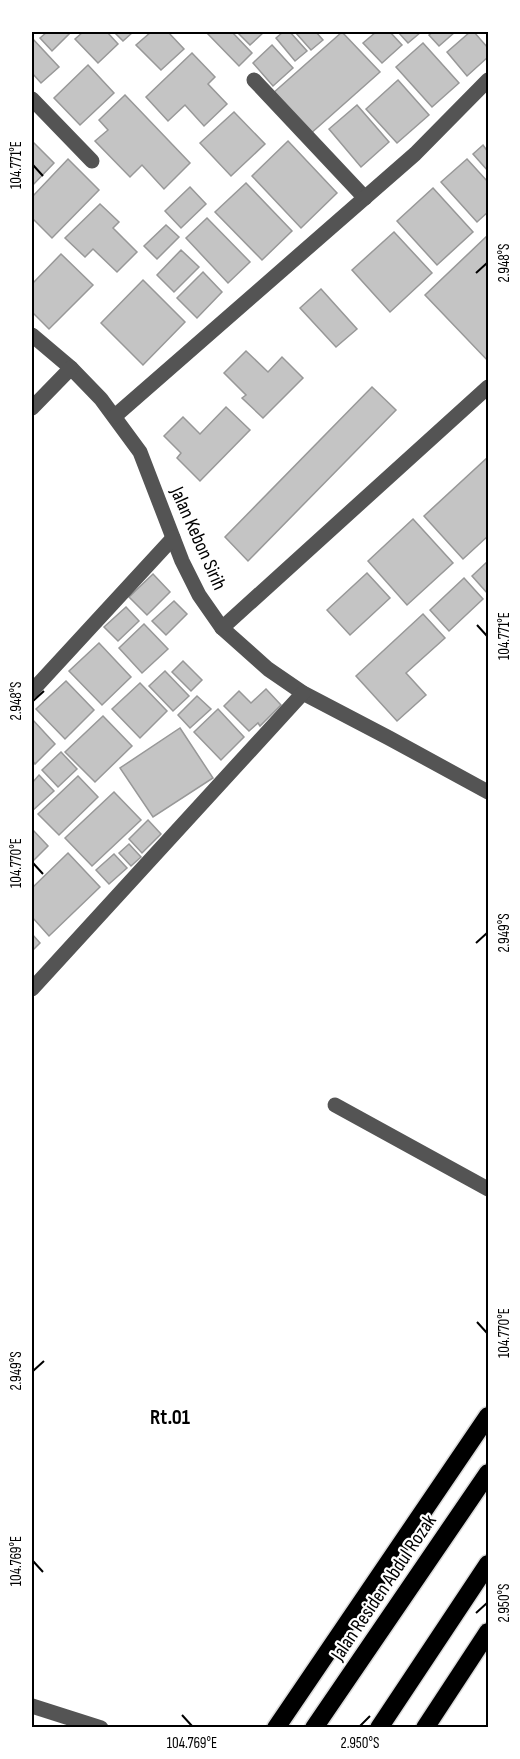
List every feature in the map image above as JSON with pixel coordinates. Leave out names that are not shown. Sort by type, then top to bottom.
[{"type":"highway","points":[[276,1728],[489,1416]]},
{"type":"highway","name":"Jalan Residen Abdul Rozak","points":[[314,1728],[489,1473]]},
{"type":"highway","points":[[379,1728],[489,1564]]},
{"type":"highway","points":[[424,1728],[489,1632]]},
{"type":"street","points":[[254,80],[365,198]]},
{"type":"street","points":[[115,416],[415,154],[489,80]]},
{"type":"street","points":[[32,99],[92,161]]},
{"type":"street","name":"Jalan Kebon Sirih","points":[[32,334],[71,368],[115,416],[140,453],[173,538],[199,595],[222,628],[268,669],[303,693],[489,792]]},
{"type":"street","points":[[32,408],[71,368]]},
{"type":"street","points":[[222,628],[489,387]]},
{"type":"street","points":[[32,691],[173,538]]},
{"type":"street","points":[[32,989],[303,693]]},
{"type":"street","points":[[335,1105],[489,1189]]},
{"type":"street","points":[[32,1706],[101,1728]]},
{"type":"building","points":[[47,32],[69,34],[52,51],[40,38]]},
{"type":"building","points":[[83,32],[107,32],[118,44],[98,63],[75,39]]},
{"type":"building","points":[[114,32],[133,32],[123,41]]},
{"type":"building","points":[[151,32],[168,32],[184,49],[161,70],[136,45]]},
{"type":"building","points":[[206,32],[232,32],[252,53],[239,66]]},
{"type":"building","points":[[237,32],[264,32],[250,45]]},
{"type":"building","points":[[283,32],[290,32],[307,51],[295,61],[276,38]]},
{"type":"building","points":[[295,32],[316,32],[323,40],[311,50]]},
{"type":"building","points":[[342,32],[380,72],[309,135],[272,94]]},
{"type":"building","points":[[376,32],[390,32],[402,45],[382,63],[363,43]]},
{"type":"building","points":[[398,32],[421,32],[408,43]]},
{"type":"building","points":[[433,32],[455,32],[439,46],[429,35]]},
{"type":"building","points":[[470,32],[474,32],[488,48],[488,57],[467,76],[447,52]]},
{"type":"building","points":[[32,38],[59,67],[41,83],[32,73]]},
{"type":"building","points":[[423,43],[459,83],[432,107],[396,67]]},
{"type":"building","points":[[272,45],[293,68],[273,86],[253,63]]},
{"type":"building","points":[[192,53],[215,77],[208,84],[227,104],[204,126],[185,105],[168,121],[146,97]]},
{"type":"building","points":[[88,65],[114,93],[80,125],[54,98]]},
{"type":"building","points":[[398,80],[429,115],[397,143],[366,109]]},
{"type":"building","points":[[125,95],[190,163],[164,189],[142,165],[130,177],[95,141],[108,130],[99,120]]},
{"type":"building","points":[[357,105],[389,142],[361,167],[329,129]]},
{"type":"building","points":[[234,112],[265,144],[231,176],[200,143]]},
{"type":"building","points":[[32,141],[54,163],[32,186]]},
{"type":"building","points":[[288,141],[337,193],[301,228],[252,176]]},
{"type":"building","points":[[483,145],[488,152],[488,171],[473,154]]},
{"type":"building","points":[[68,159],[99,190],[52,238],[32,218],[32,197]]},
{"type":"building","points":[[467,159],[488,182],[488,212],[477,222],[441,182]]},
{"type":"building","points":[[246,183],[292,231],[262,260],[215,212]]},
{"type":"building","points":[[190,187],[206,204],[181,228],[165,211]]},
{"type":"building","points":[[433,188],[473,232],[437,265],[397,221]]},
{"type":"building","points":[[100,204],[119,222],[113,228],[137,252],[117,272],[93,249],[85,257],[65,238]]},
{"type":"building","points":[[207,218],[250,262],[228,283],[186,238]]},
{"type":"building","points":[[166,225],[179,237],[157,259],[144,246]]},
{"type":"building","points":[[394,232],[432,273],[390,312],[352,270]]},
{"type":"building","points":[[488,235],[488,361],[425,295]]},
{"type":"building","points":[[181,250],[199,267],[174,292],[157,275]]},
{"type":"building","points":[[61,254],[93,285],[49,329],[32,312],[32,284]]},
{"type":"building","points":[[203,272],[222,292],[197,318],[177,298]]},
{"type":"building","points":[[143,280],[185,322],[143,365],[101,323]]},
{"type":"building","points":[[321,289],[357,329],[336,347],[300,308]]},
{"type":"building","points":[[246,351],[268,372],[282,357],[303,378],[263,418],[242,398],[246,395],[224,373]]},
{"type":"building","points":[[372,387],[396,410],[248,561],[225,537]]},
{"type":"building","points":[[226,407],[250,430],[200,481],[177,458],[181,453],[164,436],[183,417],[200,434]]},
{"type":"building","points":[[488,457],[488,536],[463,559],[424,516]]},
{"type":"building","points":[[413,519],[453,563],[407,605],[368,561]]},
{"type":"building","points":[[488,561],[488,594],[472,576]]},
{"type":"building","points":[[367,573],[390,598],[350,635],[327,610]]},
{"type":"building","points":[[153,574],[170,592],[147,615],[129,597]]},
{"type":"building","points":[[464,578],[483,599],[449,631],[430,610]]},
{"type":"building","points":[[174,601],[187,614],[166,635],[152,621]]},
{"type":"building","points":[[126,607],[139,621],[118,641],[104,627]]},
{"type":"building","points":[[423,614],[445,638],[406,673],[426,695],[397,721],[356,676]]},
{"type":"building","points":[[144,624],[168,649],[142,673],[119,648]]},
{"type":"building","points":[[99,643],[131,677],[102,705],[69,671]]},
{"type":"building","points":[[183,661],[202,680],[191,691],[172,672]]},
{"type":"building","points":[[165,671],[189,696],[173,711],[149,686]]},
{"type":"building","points":[[66,681],[94,710],[65,739],[36,709]]},
{"type":"building","points":[[140,683],[167,711],[140,738],[112,709]]},
{"type":"building","points":[[266,689],[281,705],[260,726],[258,723],[249,731],[224,706],[239,691],[251,703]]},
{"type":"building","points":[[197,696],[211,709],[190,728],[178,715]]},
{"type":"building","points":[[218,709],[244,737],[221,760],[194,732]]},
{"type":"building","points":[[103,716],[132,746],[95,782],[65,752]]},
{"type":"building","points":[[32,719],[55,744],[35,764],[32,760]]},
{"type":"building","points":[[180,728],[213,778],[153,817],[120,768]]},
{"type":"building","points":[[61,752],[77,769],[58,787],[42,770]]},
{"type":"building","points":[[39,775],[54,791],[32,811],[32,783]]},
{"type":"building","points":[[78,776],[98,797],[59,835],[38,814]]},
{"type":"building","points":[[114,792],[141,820],[92,866],[65,838]]},
{"type":"building","points":[[148,820],[161,834],[142,853],[129,839]]},
{"type":"building","points":[[32,829],[48,846],[32,862]]},
{"type":"building","points":[[129,844],[141,857],[131,866],[119,853]]},
{"type":"building","points":[[68,853],[100,887],[49,936],[32,917],[32,888]]},
{"type":"building","points":[[114,854],[127,868],[109,884],[96,870]]},
{"type":"building","points":[[32,934],[40,943],[32,951]]},
{"type":"district","name":"Rt.01","points":[[170,1417]]}]
